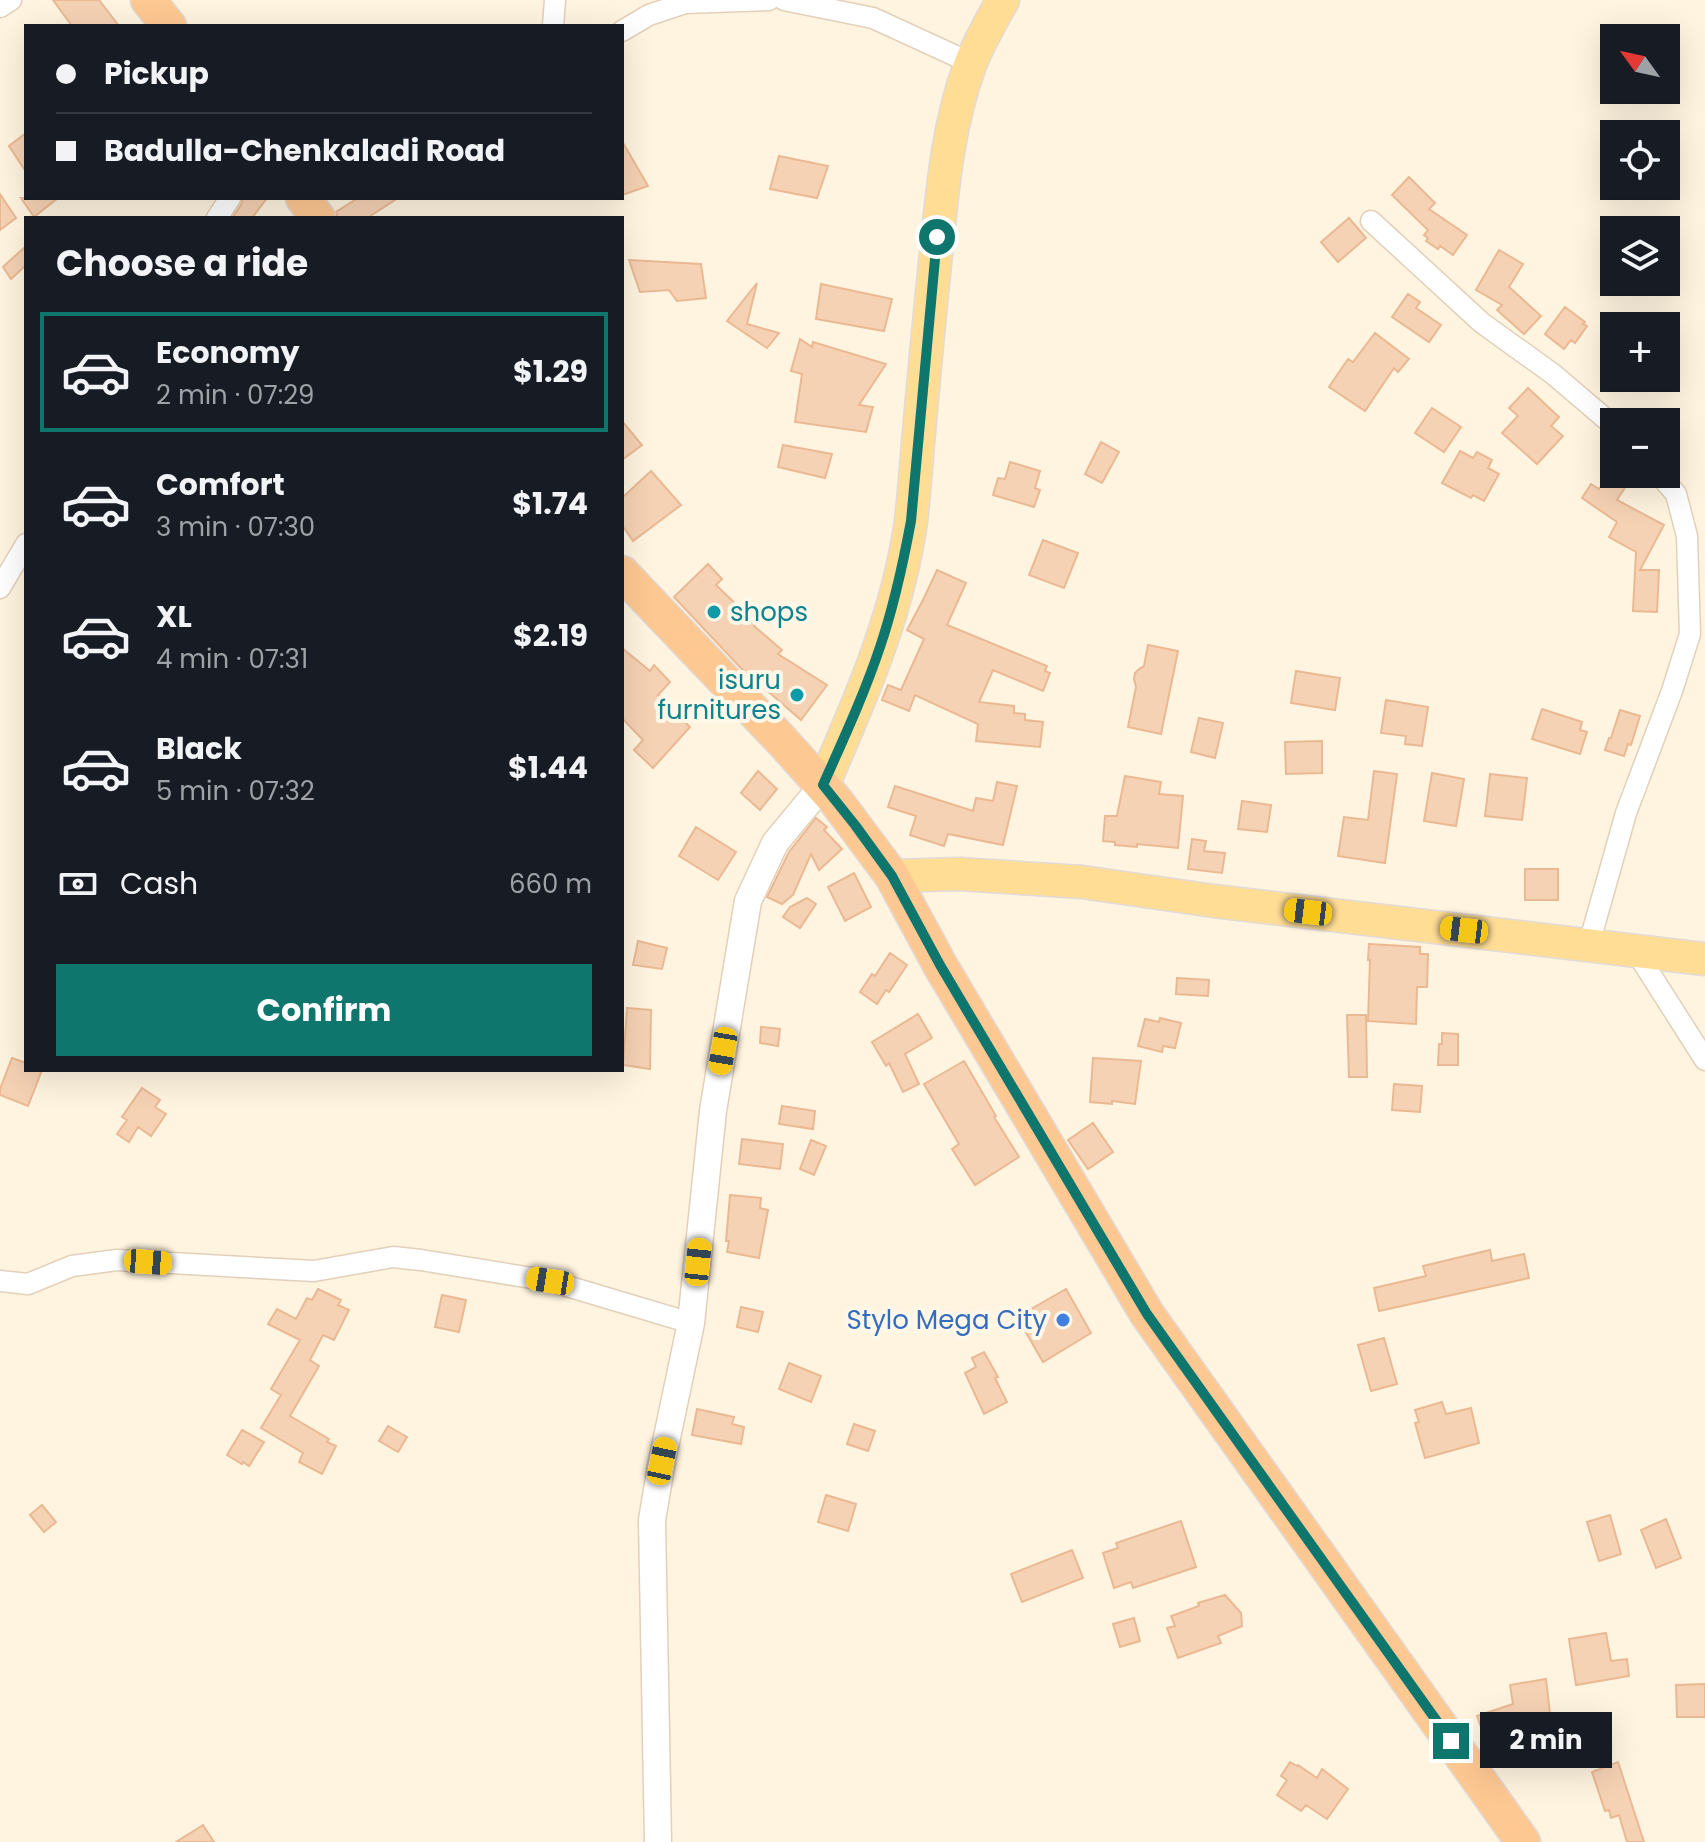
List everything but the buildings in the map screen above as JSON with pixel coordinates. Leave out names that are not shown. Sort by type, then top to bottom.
[{"type":"highway","points":[[148,0],[167,24]]},
{"type":"highway","points":[[624,575],[823,785],[892,876],[940,965],[1147,1314],[1523,1842]]},
{"type":"main road","points":[[823,785],[879,648],[904,563],[911,521],[943,177],[954,120],[971,63],[1003,0]]},
{"type":"main road","points":[[892,876],[959,874],[1082,882],[1214,901],[1705,959]]},
{"type":"street","points":[[0,7],[11,0]]},
{"type":"street","points":[[553,24],[555,0]]},
{"type":"street","points":[[624,30],[649,15],[685,3],[769,0]]},
{"type":"street","points":[[784,0],[873,18],[971,63]]},
{"type":"street","points":[[1371,221],[1482,323],[1553,374],[1600,414]]},
{"type":"street","points":[[1589,944],[1626,813],[1690,634],[1687,536],[1676,494],[1671,488]]},
{"type":"street","points":[[0,588],[24,547]]},
{"type":"street","points":[[658,1842],[652,1520],[691,1323],[713,1111],[748,901],[775,843],[823,785]]},
{"type":"street","points":[[1635,950],[1705,1060]]},
{"type":"street","points":[[0,1281],[28,1284],[72,1266],[117,1260],[314,1271],[393,1257],[550,1281],[691,1323]]},
{"type":"place","name":"shops","points":[[714,612]]},
{"type":"place","name":"isuru furnitures","points":[[797,695]]},
{"type":"place","name":"Stylo Mega City","points":[[1063,1320]]},
{"type":"route","points":[[937,237],[911,521],[904,563],[879,648],[823,785],[892,876],[940,965],[1147,1314],[1451,1741]]}]
